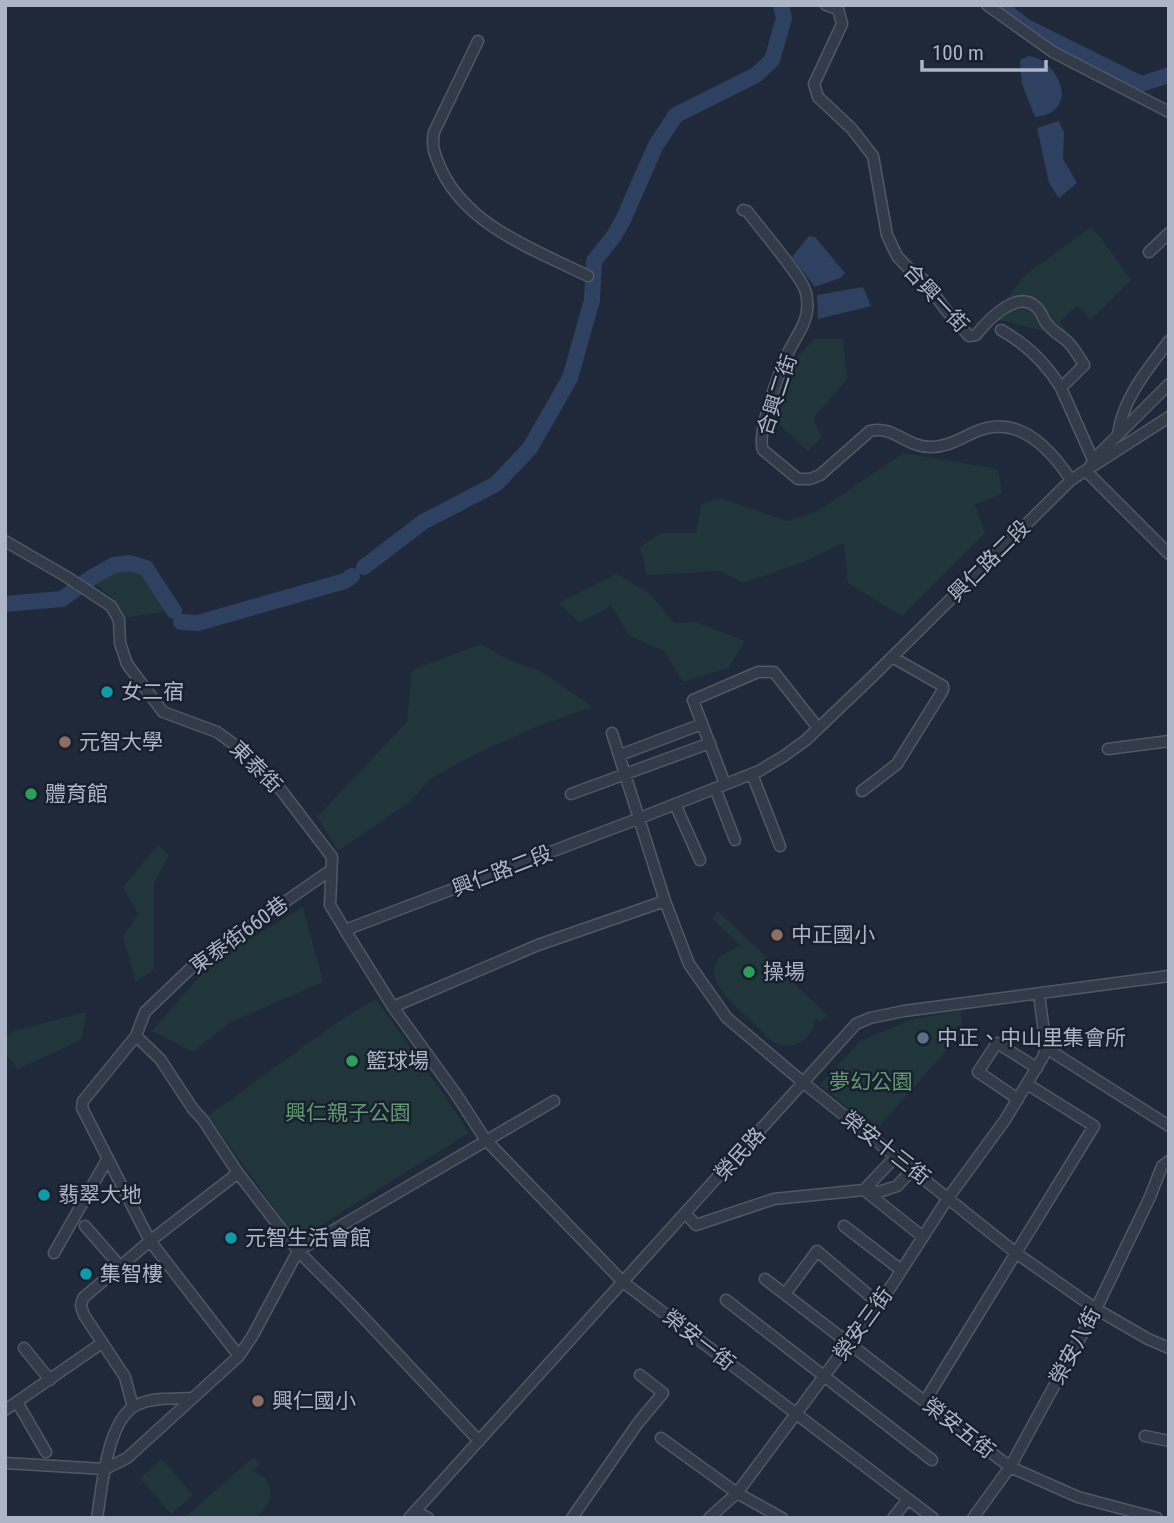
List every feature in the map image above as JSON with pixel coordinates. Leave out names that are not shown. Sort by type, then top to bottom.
[{"type":"street","name":"合興一街","points":[[827,5],[838,9],[842,24],[814,84],[818,97],[852,129],[873,156],[887,235],[897,256],[924,280],[969,336],[976,335],[988,321],[1014,304],[1024,301],[1033,304],[1047,324],[1069,343],[1084,365],[1061,388]]},
{"type":"street","points":[[987,5],[1020,25],[1052,51],[1169,111]]},
{"type":"street","points":[[478,41],[434,132],[431,146],[447,183],[463,204],[488,223],[588,276]]},
{"type":"street","name":"合興二街","points":[[743,210],[747,211],[806,292],[805,326],[785,362],[760,443],[763,450],[798,479],[810,479],[820,475],[870,431],[881,428],[915,444],[947,447],[978,431],[993,427],[1018,429],[1031,434],[1057,458],[1071,480]]},
{"type":"street","points":[[1149,252],[1169,233]]},
{"type":"street","points":[[1001,330],[1024,343],[1054,376],[1090,467],[1169,554]]},
{"type":"street","points":[[1118,435],[1119,422],[1138,382],[1169,341]]},
{"type":"street","points":[[1090,467],[1169,384]]},
{"type":"street","name":"興仁路二段","points":[[345,930],[752,774],[784,756],[818,729],[1071,480],[1169,417]]},
{"type":"street","name":"東泰街","points":[[5,541],[111,606],[119,620],[120,643],[127,664],[163,712],[218,732],[253,758],[332,857],[331,870]]},
{"type":"street","points":[[862,790],[897,764],[943,690],[943,686],[892,657]]},
{"type":"street","points":[[735,840],[709,743],[693,700],[758,672],[774,672],[818,729]]},
{"type":"street","points":[[620,755],[702,724]]},
{"type":"street","name":"榮安十三街","points":[[612,733],[665,901],[689,964],[727,1018],[804,1084],[1016,1253],[1096,1309],[1169,1348]]},
{"type":"street","points":[[1108,749],[1169,741]]},
{"type":"street","points":[[571,794],[709,743]]},
{"type":"street","points":[[752,774],[780,846]]},
{"type":"street","points":[[675,804],[700,860]]},
{"type":"street","points":[[331,870],[330,905],[393,1007],[485,1139]]},
{"type":"street","name":"東泰街660巷","points":[[108,1158],[82,1108],[85,1095],[136,1036],[145,1012],[220,943],[243,931],[331,870]]},
{"type":"street","points":[[393,1007],[538,945],[665,901]]},
{"type":"street","name":"榮民路","points":[[412,1514],[804,1084],[848,1031],[870,1018],[904,1011],[1169,976]]},
{"type":"street","points":[[1039,994],[1046,1048],[1169,1126]]},
{"type":"street","points":[[136,1036],[160,1059],[239,1173],[298,1251],[348,1300],[479,1441]]},
{"type":"street","points":[[1018,1099],[978,1072],[997,1043],[1037,1068]]},
{"type":"street","name":"榮安三街","points":[[709,1518],[737,1493],[878,1303],[947,1198],[1005,1120],[1046,1048]]},
{"type":"street","points":[[925,1401],[1094,1126],[1027,1084]]},
{"type":"street","points":[[5,1463],[105,1469],[127,1458],[239,1356],[298,1251],[554,1101]]},
{"type":"street","name":"榮安一街","points":[[485,1139],[623,1282],[933,1518]]},
{"type":"street","points":[[864,1190],[895,1157]]},
{"type":"street","points":[[108,1158],[149,1241],[239,1356]]},
{"type":"street","points":[[54,1254],[108,1158]]},
{"type":"street","name":"榮安八街","points":[[973,1518],[1010,1467],[1096,1309],[1165,1163]]},
{"type":"street","points":[[686,1214],[696,1224],[774,1199],[864,1190],[879,1192],[897,1185],[913,1169]]},
{"type":"street","points":[[133,1407],[125,1377],[83,1314],[82,1301],[149,1241],[239,1173]]},
{"type":"street","points":[[864,1190],[923,1237]]},
{"type":"street","points":[[85,1226],[120,1266]]},
{"type":"street","points":[[844,1226],[901,1270]]},
{"type":"street","points":[[785,1294],[817,1251],[878,1303]]},
{"type":"street","name":"榮安五街","points":[[765,1279],[1010,1467],[1078,1497],[1157,1518]]},
{"type":"street","points":[[726,1300],[932,1460]]},
{"type":"street","points":[[5,1410],[102,1343]]},
{"type":"street","points":[[24,1348],[50,1380]]},
{"type":"street","points":[[572,1518],[638,1423],[663,1393],[640,1375]]},
{"type":"street","points":[[97,1518],[105,1469],[119,1420],[133,1407],[159,1399],[193,1398]]},
{"type":"street","points":[[17,1402],[46,1452]]},
{"type":"street","points":[[1145,1436],[1169,1441]]},
{"type":"street","points":[[661,1438],[737,1493],[782,1518]]},
{"type":"street","points":[[893,1518],[908,1499]]},
{"type":"street","points":[[412,1514],[428,1518]]},
{"type":"green space","points":[[1091,227],[1131,280],[1091,320],[1077,305],[1060,322],[1071,338],[992,318],[1024,276]]},
{"type":"green space","points":[[814,339],[843,339],[847,379],[813,419],[822,437],[808,451],[777,423],[793,362]]},
{"type":"green space","points":[[903,453],[998,469],[1002,494],[975,504],[985,533],[902,616],[848,583],[844,543],[801,563],[743,583],[720,571],[647,575],[640,547],[662,533],[696,533],[701,504],[720,498],[787,521],[818,511]]},
{"type":"green space","points":[[133,565],[160,588],[174,610],[124,618],[114,599],[92,582]]},
{"type":"green space","points":[[617,574],[649,593],[674,623],[696,622],[745,641],[728,668],[683,682],[664,651],[630,636],[611,606],[580,623],[559,603]]},
{"type":"green space","points":[[481,644],[511,661],[539,670],[593,707],[538,726],[431,778],[410,802],[338,851],[317,817],[407,722],[412,670]]},
{"type":"green space","points":[[158,845],[169,855],[154,883],[154,969],[136,982],[123,937],[138,914],[123,887]]},
{"type":"green space","points":[[303,907],[323,982],[229,1023],[193,1052],[152,1031],[211,963]]},
{"type":"green space","name":"操場","points":[[718,911],[827,1015],[820,1022],[816,1018],[812,1030],[799,1043],[788,1046],[773,1042],[732,1002],[716,982],[716,962],[741,946],[712,918]]},
{"type":"green space","name":"興仁親子公園","points":[[376,999],[469,1133],[297,1240],[208,1116],[336,1023]]},
{"type":"green space","name":"夢幻公園","points":[[961,1011],[962,1033],[875,1131],[820,1085],[860,1041],[913,1019]]},
{"type":"green space","points":[[86,1012],[81,1040],[18,1069],[5,1052],[5,1038],[14,1031]]},
{"type":"green space","points":[[254,1457],[260,1464],[252,1471],[264,1477],[270,1488],[268,1504],[256,1518],[184,1518]]},
{"type":"green space","points":[[162,1459],[193,1495],[171,1514],[140,1478]]},
{"type":"water","points":[[1029,56],[1042,61],[1052,70],[1061,87],[1060,103],[1046,115],[1035,117],[1022,84],[1020,60]]},
{"type":"water","points":[[1059,121],[1064,133],[1063,159],[1077,183],[1059,198],[1049,183],[1037,128]]},
{"type":"water","points":[[809,236],[815,237],[845,273],[840,278],[815,287],[792,257]]},
{"type":"water","points":[[863,287],[871,306],[818,319],[817,295]]},
{"type":"waterway","points":[[364,567],[423,522],[496,484],[530,448],[570,378],[592,300],[594,261],[623,220],[656,145],[676,115],[756,75],[772,60],[784,18],[781,5]]},
{"type":"waterway","points":[[998,5],[1026,27],[1141,84],[1169,75]]},
{"type":"waterway","points":[[5,604],[62,599],[114,565],[129,563],[146,568],[174,611]]},
{"type":"waterway","points":[[181,622],[198,623],[345,581],[352,576]]},
{"type":"place","name":"女二宿","points":[[107,692]]},
{"type":"place","name":"元智大學","points":[[65,742]]},
{"type":"place","name":"體育館","points":[[31,794]]},
{"type":"place","name":"中正國小","points":[[777,935]]},
{"type":"place","name":"操場","points":[[749,972]]},
{"type":"place","name":"中正、中山里集會所","points":[[923,1038]]},
{"type":"place","name":"籃球場","points":[[352,1061]]},
{"type":"place","name":"翡翠大地","points":[[44,1195]]},
{"type":"place","name":"元智生活會館","points":[[231,1238]]},
{"type":"place","name":"集智樓","points":[[86,1274]]},
{"type":"place","name":"興仁國小","points":[[258,1401]]}]
